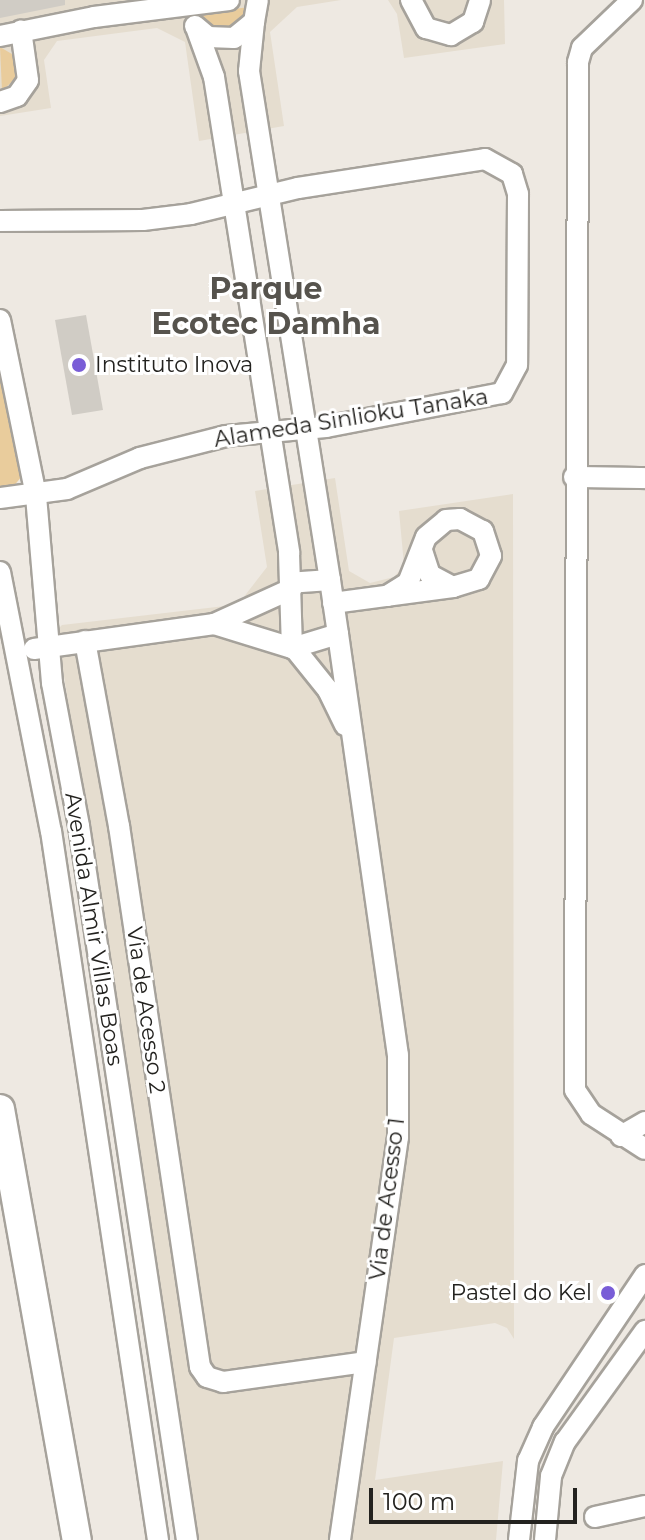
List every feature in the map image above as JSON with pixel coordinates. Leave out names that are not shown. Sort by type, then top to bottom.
[{"type":"highway","points":[[0,1109],[77,1540]]},
{"type":"highway","points":[[0,1186],[64,1540]]},
{"type":"street","points":[[0,36],[92,8],[229,0]]},
{"type":"street","points":[[258,0],[248,58],[356,763]]},
{"type":"street","points":[[413,2],[426,28],[451,35],[473,22],[480,0]]},
{"type":"street","points":[[632,0],[582,48],[578,62],[574,477],[575,1090],[591,1114],[645,1149]]},
{"type":"street","points":[[187,3],[214,77],[270,432],[291,586],[294,648],[341,713],[356,763]]},
{"type":"street","points":[[197,30],[208,37],[234,38],[254,22]]},
{"type":"street","points":[[0,102],[17,96],[28,80],[21,30]]},
{"type":"street","name":"Alameda Sinlioku Tanaka","points":[[0,221],[143,220],[269,195],[485,159],[504,166],[517,183],[517,365],[508,387],[487,399],[306,428],[226,436],[140,458],[36,496],[0,498]]},
{"type":"street","name":"Avenida Almir Villas Boas","points":[[0,320],[36,496],[47,647],[187,1540]]},
{"type":"street","points":[[574,477],[645,478]]},
{"type":"street","points":[[333,603],[387,596],[453,587],[479,579],[487,569],[490,543],[483,531],[460,519],[446,520],[434,526],[415,573],[387,596]]},
{"type":"street","points":[[422,550],[430,575],[453,587]]},
{"type":"street","name":"Avenida Almir Villas Boas","points":[[0,572],[51,831],[158,1540]]},
{"type":"street","points":[[18,652],[214,624],[291,586],[330,580]]},
{"type":"street","points":[[214,624],[294,648],[338,634]]},
{"type":"street","name":"Via de Acesso 2","points":[[85,641],[119,826],[199,1361],[207,1377],[223,1382],[366,1362]]},
{"type":"street","name":"Via de Acesso 1","points":[[340,1540],[398,1137],[398,1055],[356,763]]},
{"type":"street","points":[[621,1136],[645,1122]]},
{"type":"street","points":[[519,1540],[528,1461],[543,1427],[645,1275]]},
{"type":"street","points":[[545,1540],[551,1476],[565,1442],[645,1331]]},
{"type":"street","points":[[595,1517],[645,1506]]},
{"type":"shaded area","points":[[0,0],[341,0],[297,7],[270,32],[284,126],[199,141],[185,42],[157,28],[57,41],[44,60],[51,108],[0,116]]},
{"type":"shaded area","points":[[388,0],[504,0],[505,44],[404,58],[397,14]]},
{"type":"shaded area","points":[[249,7],[240,26],[219,32],[198,14]]},
{"type":"shaded area","points":[[0,47],[17,57],[20,74],[2,91]]},
{"type":"shaded area","points":[[0,363],[22,476],[13,487],[0,489]]},
{"type":"shaded area","points":[[335,478],[349,571],[370,583],[394,577],[404,565],[399,511],[513,494],[514,1339],[507,1328],[495,1323],[394,1338],[375,1480],[503,1461],[496,1540],[199,1540],[57,630],[62,625],[225,606],[243,598],[267,567],[255,491]]},
{"type":"building","points":[[0,0],[65,0],[65,5],[0,18]]},
{"type":"building","name":"Instituto Inova","points":[[86,315],[103,410],[72,415],[55,320]]},
{"type":"place","name":"Instituto Inova","points":[[79,365]]},
{"type":"place","name":"Pastel do Kel","points":[[608,1293]]},
{"type":"district","name":"Parque Ecotec Damha","points":[[266,306]]}]
